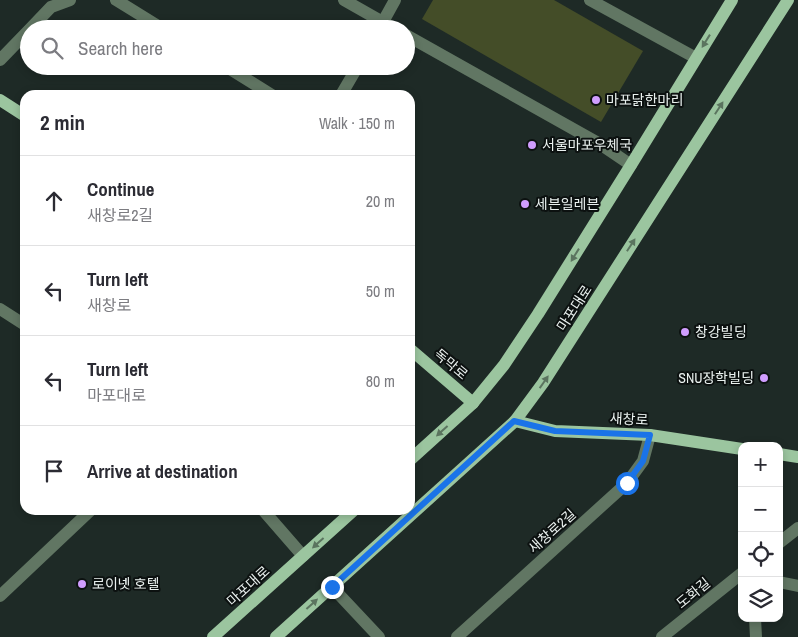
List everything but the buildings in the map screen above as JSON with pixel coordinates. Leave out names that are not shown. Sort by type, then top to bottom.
[{"type":"main road","name":"마포대로","points":[[415,455],[473,402],[504,365],[632,165],[732,0]]},
{"type":"main road","name":"마포대로","points":[[415,511],[514,421],[543,384],[788,0]]},
{"type":"main road","points":[[0,100],[20,113]]},
{"type":"main road","name":"독막로","points":[[415,353],[473,402]]},
{"type":"main road","name":"새창로","points":[[514,421],[555,431],[650,435],[738,448]]},
{"type":"main road","points":[[783,455],[798,457]]},
{"type":"main road","name":"마포대로","points":[[213,637],[348,515]]},
{"type":"main road","name":"마포대로","points":[[276,637],[411,515]]},
{"type":"street","points":[[40,20],[51,8],[70,0]]},
{"type":"street","points":[[116,0],[148,20]]},
{"type":"street","points":[[344,0],[374,20]]},
{"type":"street","points":[[384,20],[395,0]]},
{"type":"street","points":[[590,0],[696,58]]},
{"type":"street","points":[[0,60],[20,40]]},
{"type":"street","points":[[415,40],[600,144],[632,165]]},
{"type":"street","points":[[239,75],[264,90]]},
{"type":"street","points":[[344,90],[353,75]]},
{"type":"street","points":[[0,309],[20,322]]},
{"type":"street","name":"새창로2길","points":[[457,637],[627,483],[643,461],[650,435]]},
{"type":"street","points":[[0,596],[86,515]]},
{"type":"street","points":[[267,515],[303,556]]},
{"type":"street","points":[[783,540],[798,528]]},
{"type":"street","name":"도화길","points":[[662,637],[738,576]]},
{"type":"street","points":[[783,583],[798,586]]},
{"type":"street","points":[[332,587],[379,637]]},
{"type":"street","points":[[755,622],[756,637]]},
{"type":"green space","points":[[433,0],[554,0],[643,51],[601,122],[422,19]]},
{"type":"place","name":"마포닭한마리","points":[[596,100]]},
{"type":"place","name":"서울마포우체국","points":[[532,145]]},
{"type":"place","name":"세븐일레븐","points":[[525,204]]},
{"type":"place","name":"창강빌딩","points":[[685,332]]},
{"type":"place","name":"SNU장학빌딩","points":[[764,378]]},
{"type":"place","name":"로이넷 호텔","points":[[82,584]]},
{"type":"route","points":[[332,587],[514,421],[555,431],[650,435],[643,461],[627,483]]}]
